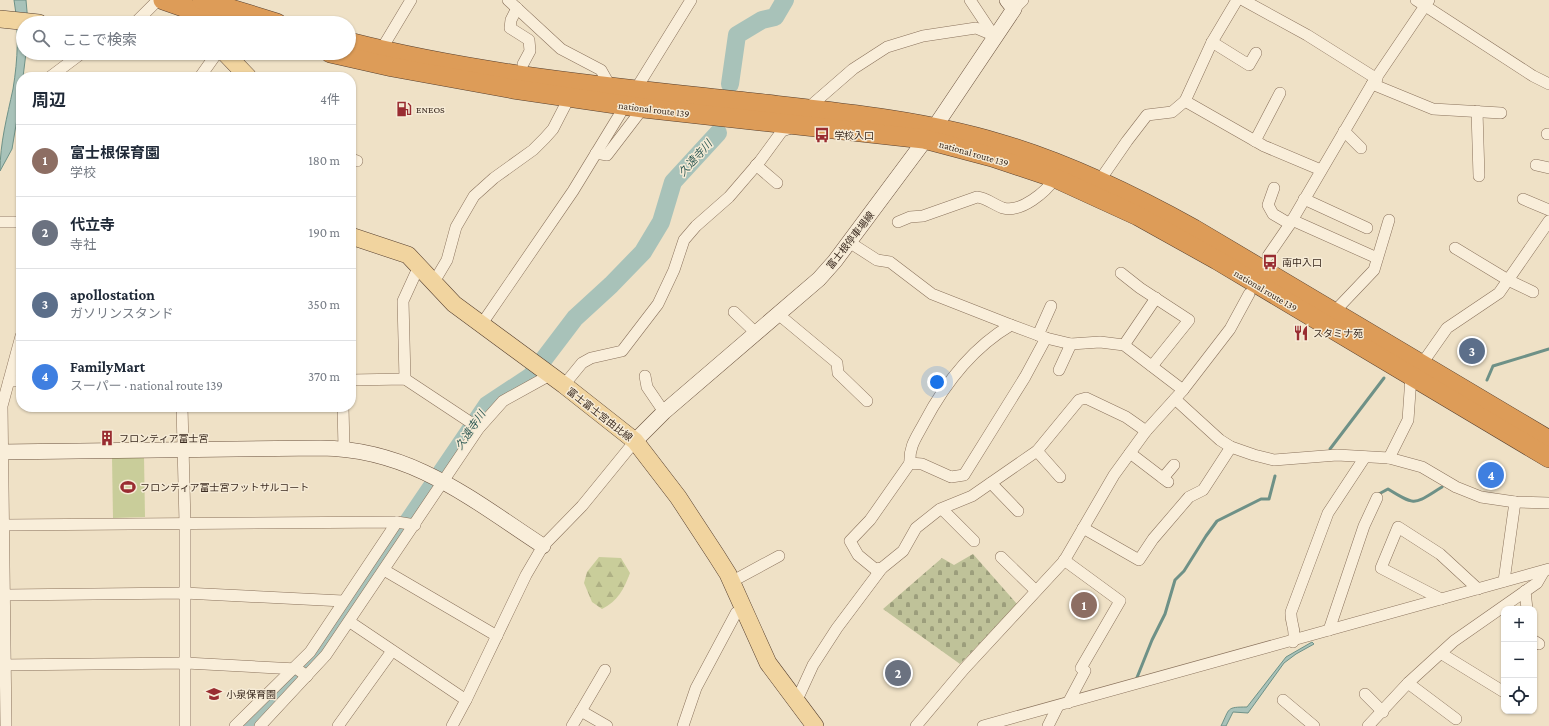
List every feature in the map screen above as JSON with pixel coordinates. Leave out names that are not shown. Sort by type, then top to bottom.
[{"type":"highway","points":[[163,0],[209,16]]},
{"type":"highway","points":[[202,0],[254,16]]},
{"type":"highway","name":"national route 139","points":[[356,44],[381,50],[506,73],[610,86],[643,85],[803,117]]},
{"type":"highway","name":"national route 139","points":[[356,59],[513,89],[570,96],[643,108],[803,117],[996,142],[1053,161],[1100,180],[1146,202],[1334,312],[1416,371],[1549,458]]},
{"type":"highway","name":"national route 139","points":[[929,133],[992,157],[1054,178],[1097,196],[1145,220],[1416,371],[1549,440]]},
{"type":"main road","name":"富士根停車場線","points":[[635,441],[664,412],[819,279],[850,242],[929,133],[995,36],[1015,3]]},
{"type":"main road","points":[[231,60],[243,72]]},
{"type":"main road","name":"富士富士宮由比線","points":[[356,240],[408,255],[449,300],[564,385],[635,441],[682,504],[716,555],[731,582],[768,663],[815,726]]},
{"type":"main road","points":[[2,452],[344,448],[378,454],[406,463],[439,479],[543,546]]},
{"type":"street","points":[[142,16],[158,0]]},
{"type":"street","points":[[381,50],[411,0]]},
{"type":"street","points":[[508,0],[561,49],[601,70],[610,86]]},
{"type":"street","points":[[643,85],[691,0]]},
{"type":"street","points":[[970,0],[995,36]]},
{"type":"street","points":[[1100,180],[1147,115],[1172,112],[1185,101],[1212,42],[1237,0]]},
{"type":"street","points":[[1243,0],[1307,35],[1374,82],[1433,109],[1501,113]]},
{"type":"street","points":[[1268,256],[1291,222],[1344,131],[1423,2],[1533,76],[1549,84]]},
{"type":"street","points":[[517,8],[511,20],[510,28],[528,40],[530,51],[523,64]]},
{"type":"street","points":[[643,85],[677,35],[675,26]]},
{"type":"street","points":[[564,385],[582,363],[591,358],[622,351],[658,304],[674,270],[684,240],[696,226],[729,197],[782,131],[803,117],[853,69],[887,47],[923,36],[976,28],[995,36]]},
{"type":"street","points":[[1212,42],[1249,65],[1256,53]]},
{"type":"street","points":[[57,72],[73,60]]},
{"type":"street","points":[[204,72],[212,60]]},
{"type":"street","points":[[1255,142],[1280,93]]},
{"type":"street","points":[[434,282],[447,260],[456,227],[474,196],[494,178],[532,150],[545,138],[553,129],[570,96]]},
{"type":"street","points":[[1185,101],[1255,142],[1321,170]]},
{"type":"street","points":[[596,153],[607,155],[643,108]]},
{"type":"street","points":[[1477,111],[1479,176]]},
{"type":"street","points":[[481,325],[573,191],[620,114]]},
{"type":"street","points":[[1344,131],[1361,148]]},
{"type":"street","points":[[756,165],[777,183]]},
{"type":"street","points":[[1536,165],[1549,168]]},
{"type":"street","points":[[898,222],[910,217],[923,216],[977,197],[984,198],[1001,208],[1018,208],[1039,195],[1051,184],[1054,178]]},
{"type":"street","points":[[1274,188],[1268,205],[1273,214],[1377,258]]},
{"type":"street","points":[[1304,199],[1367,228]]},
{"type":"street","points":[[1524,199],[1549,210]]},
{"type":"street","points":[[1334,312],[1374,270],[1389,220]]},
{"type":"street","points":[[1389,458],[1408,420],[1416,371],[1446,328],[1498,293],[1549,221]]},
{"type":"street","points":[[0,222],[16,222]]},
{"type":"street","points":[[850,242],[877,260],[890,262],[932,294],[1042,337],[1071,344],[1100,342],[1124,345],[1183,390]]},
{"type":"street","points":[[1455,248],[1508,280],[1533,292]]},
{"type":"street","points":[[405,379],[403,301],[419,266]]},
{"type":"street","points":[[1121,273],[1140,288],[1189,320],[1152,366]]},
{"type":"street","points":[[916,726],[964,669],[1064,560],[1114,475],[1146,431],[1183,390],[1230,329],[1249,294]]},
{"type":"street","points":[[1124,345],[1156,298]]},
{"type":"street","points":[[910,463],[922,464],[951,477],[964,475],[1025,377],[1042,337],[1051,306]]},
{"type":"street","points":[[734,312],[756,333]]},
{"type":"street","points":[[778,314],[837,363],[838,373],[867,401]]},
{"type":"street","points":[[882,568],[875,569],[858,555],[850,541],[870,520],[910,463],[909,451],[938,397],[975,351],[1011,325]]},
{"type":"street","points":[[1059,370],[1071,344]]},
{"type":"street","points":[[6,726],[3,665],[5,595],[2,406],[16,355]]},
{"type":"street","points":[[260,726],[300,672],[310,652],[343,601],[439,479],[475,426],[542,369]]},
{"type":"street","points":[[645,376],[647,387],[664,412]]},
{"type":"street","points":[[356,380],[405,379],[475,426]]},
{"type":"street","points":[[9,381],[16,381]]},
{"type":"street","points":[[796,702],[813,665],[837,628],[882,568],[903,551],[916,528],[942,509],[972,496],[1037,451],[1079,400],[1086,398],[1126,417],[1146,431]]},
{"type":"street","points":[[1174,399],[1220,440],[1231,447],[1274,460],[1337,455],[1389,458],[1422,467],[1456,487],[1481,497],[1515,502],[1549,503]]},
{"type":"street","points":[[182,412],[185,523],[185,726]]},
{"type":"street","points":[[343,412],[344,448]]},
{"type":"street","points":[[452,726],[526,575],[543,546],[582,506],[635,441]]},
{"type":"street","points":[[1083,528],[1138,560],[1153,539],[1189,497],[1203,490],[1231,447]]},
{"type":"street","points":[[1037,451],[1060,477]]},
{"type":"street","points":[[1130,453],[1166,480],[1174,464]]},
{"type":"street","points":[[1293,642],[1295,635],[1290,620],[1291,612],[1328,514],[1365,457]]},
{"type":"street","points":[[991,483],[1018,511]]},
{"type":"street","points":[[1329,630],[1364,526],[1377,498]]},
{"type":"street","points":[[1504,581],[1515,502]]},
{"type":"street","points":[[942,509],[974,540]]},
{"type":"street","points":[[4,525],[405,523]]},
{"type":"street","points":[[235,726],[300,672],[326,656],[384,570],[405,523]]},
{"type":"street","points":[[1441,599],[1381,568],[1398,527],[1440,554],[1478,589]]},
{"type":"street","points":[[731,582],[779,556]]},
{"type":"street","points":[[1001,557],[1035,590]]},
{"type":"street","points":[[1048,726],[1085,671],[1081,668],[1120,601],[1064,560]]},
{"type":"street","points":[[384,570],[497,636]]},
{"type":"street","points":[[983,726],[1293,642],[1329,630],[1546,570]]},
{"type":"street","points":[[1368,726],[1383,712],[1408,683],[1442,654],[1454,641],[1537,583],[1546,570]]},
{"type":"street","points":[[1525,591],[1527,606]]},
{"type":"street","points":[[5,595],[184,593],[343,601]]},
{"type":"street","points":[[683,726],[696,688],[736,613],[743,608]]},
{"type":"street","points":[[350,622],[466,700]]},
{"type":"street","points":[[338,726],[392,651]]},
{"type":"street","points":[[1442,654],[1501,690]]},
{"type":"street","points":[[3,665],[186,662],[300,672]]},
{"type":"street","points":[[572,726],[605,670]]},
{"type":"street","points":[[1408,683],[1456,719]]},
{"type":"street","points":[[1365,694],[1383,712]]},
{"type":"street","points":[[1283,700],[1314,726]]},
{"type":"street","points":[[581,711],[607,726]]},
{"type":"green space","name":"フロンティア富士宮フットサルコート","points":[[144,456],[145,517],[113,518],[112,457]]},
{"type":"green space","points":[[973,554],[1017,604],[960,664],[883,609],[942,558],[954,565]]},
{"type":"green space","points":[[599,557],[621,558],[630,573],[620,594],[608,606],[602,609],[592,602],[584,583],[587,572]]},
{"type":"water","points":[[14,0],[26,0],[27,16],[16,16]]},
{"type":"water","points":[[16,60],[25,60],[24,72],[16,72],[16,125],[12,149],[0,171],[6,120]]},
{"type":"water","points":[[1312,642],[1314,644],[1284,663],[1248,713],[1233,712],[1226,726],[1221,726],[1228,712],[1232,708],[1247,707],[1286,657]]},
{"type":"waterway","name":"久遠寺川","points":[[730,84],[737,35],[762,20],[775,17],[785,0]]},
{"type":"waterway","name":"久遠寺川","points":[[251,726],[293,682],[331,635],[487,405],[531,376],[575,318],[611,285],[643,252],[661,222],[673,182],[718,133]]},
{"type":"waterway","points":[[1487,380],[1493,366],[1549,349]]},
{"type":"waterway","points":[[1330,449],[1384,378]]},
{"type":"waterway","points":[[1136,680],[1152,640],[1165,614],[1175,580],[1184,571],[1217,521],[1261,499],[1269,499],[1275,476]]},
{"type":"waterway","points":[[1377,495],[1388,489],[1405,499],[1415,501],[1426,497],[1442,487]]},
{"type":"place","name":"ENEOS","points":[[404,109]]},
{"type":"place","name":"学校入口","points":[[822,135]]},
{"type":"place","name":"南中入口","points":[[1270,262]]},
{"type":"place","name":"スタミナ苑","points":[[1301,333]]},
{"type":"place","name":"apollostation","points":[[1472,351]]},
{"type":"place","name":"フロンティア富士宮","points":[[107,438]]},
{"type":"place","name":"FamilyMart","points":[[1491,475]]},
{"type":"place","name":"フロンティア富士宮フットサルコート","points":[[128,487]]},
{"type":"place","name":"富士根保育園","points":[[1084,605]]},
{"type":"place","name":"代立寺","points":[[898,673]]},
{"type":"place","name":"小泉保育園","points":[[214,694]]}]
